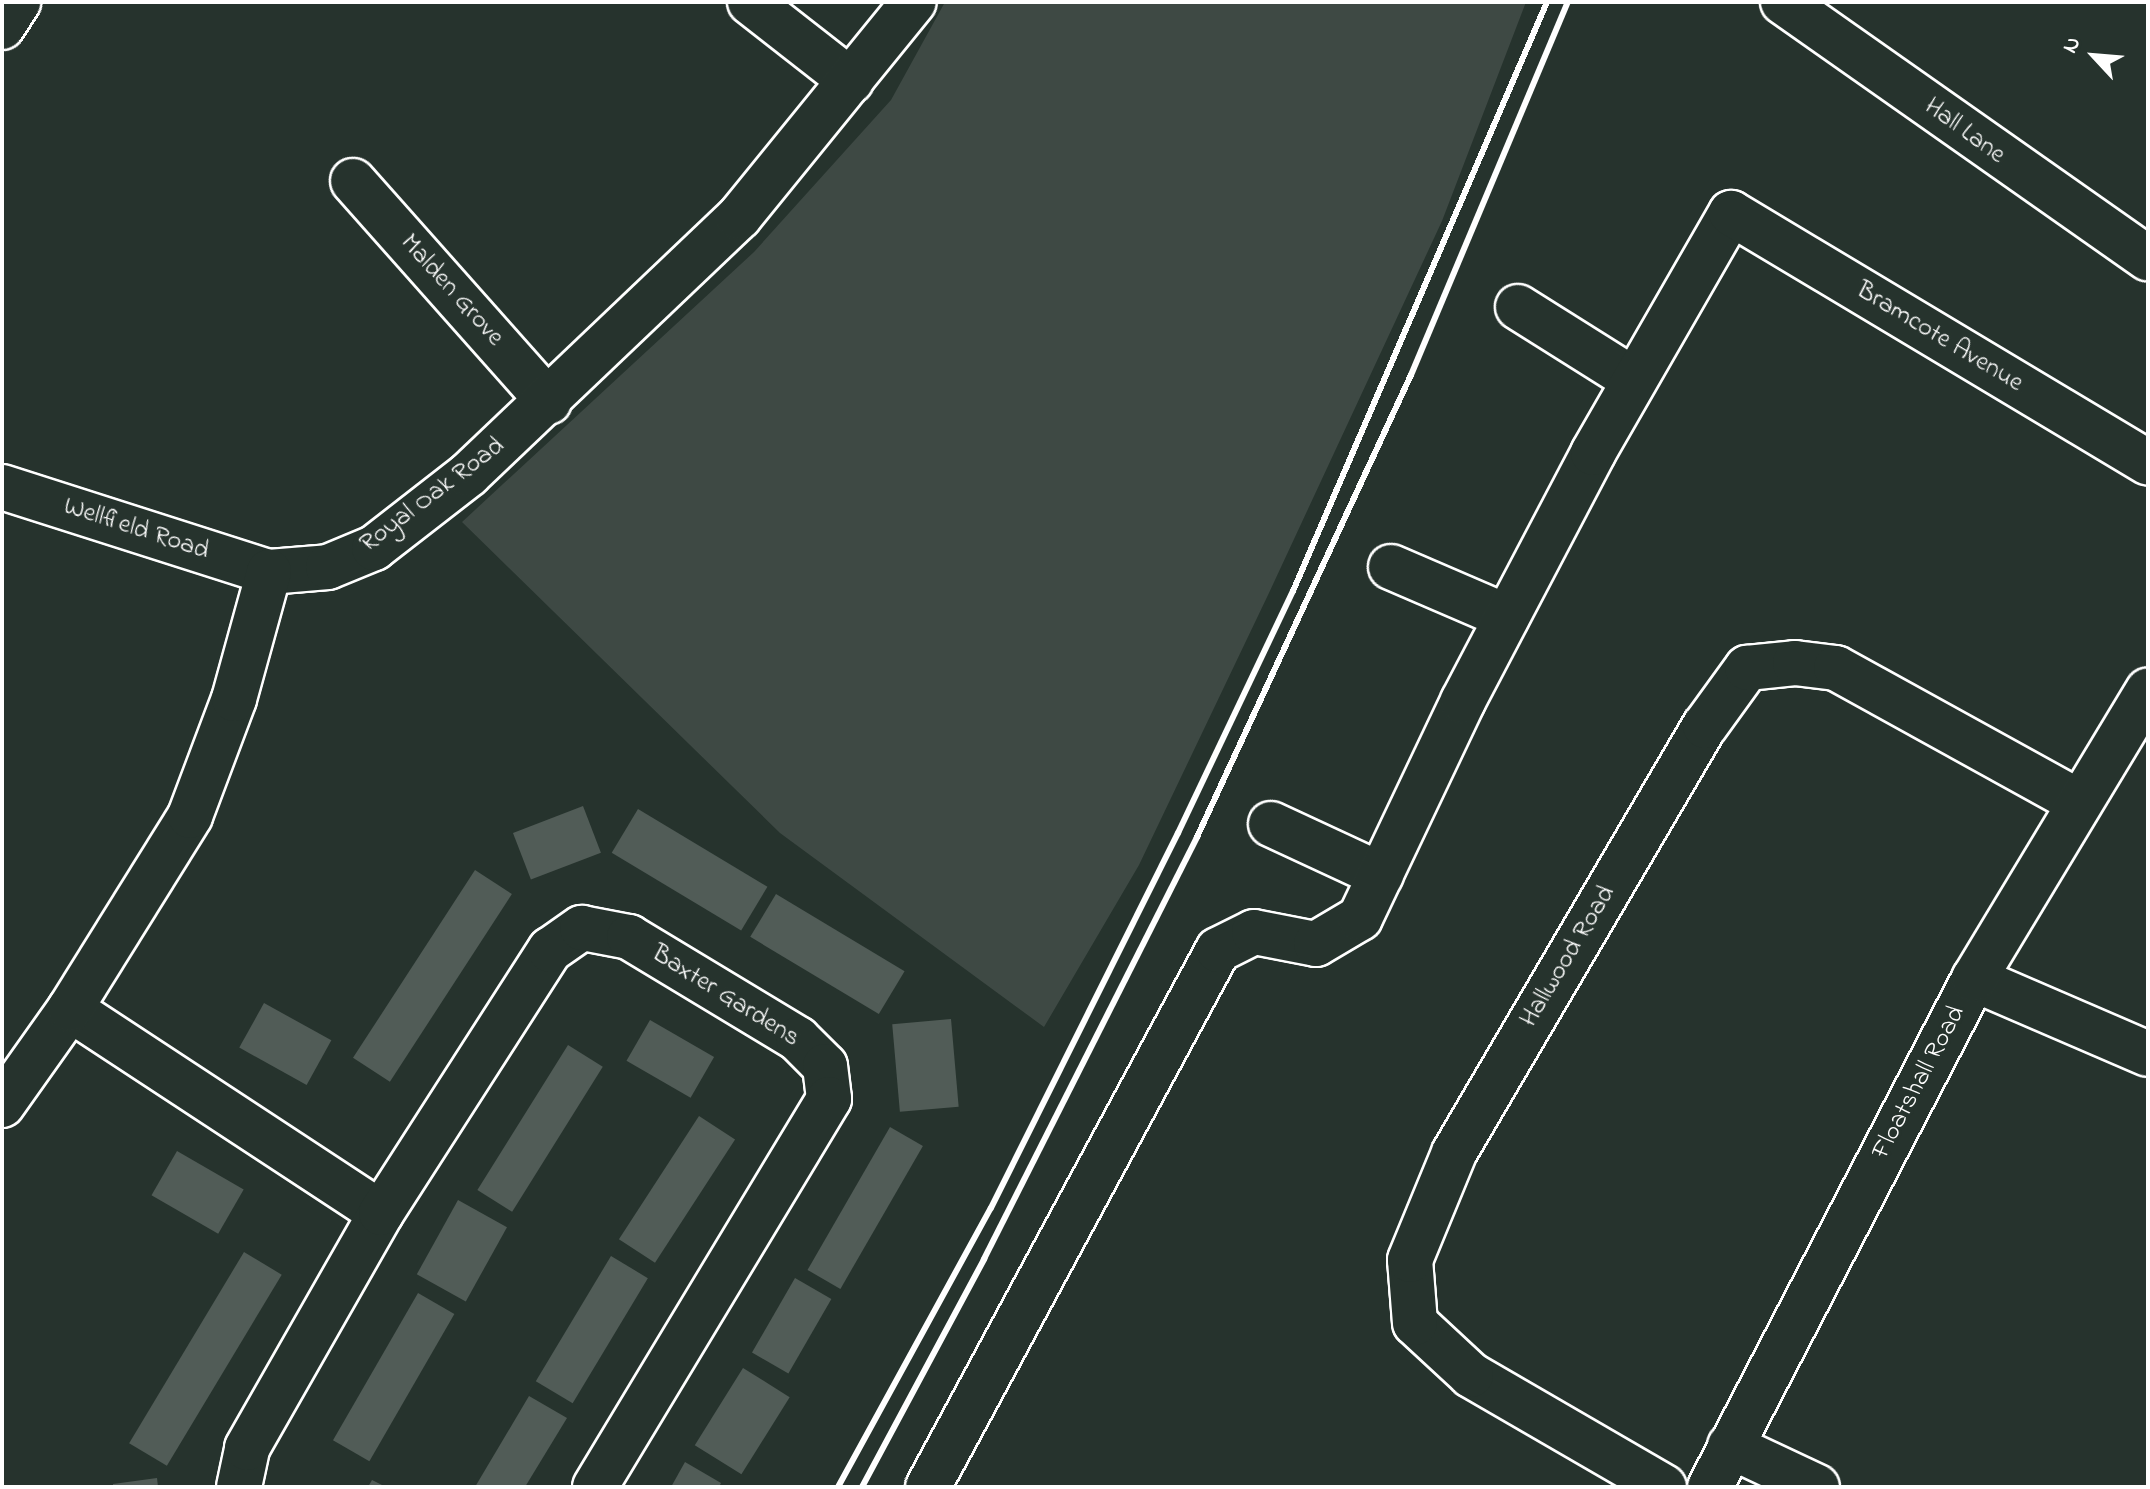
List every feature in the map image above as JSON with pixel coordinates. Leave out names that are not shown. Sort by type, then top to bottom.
[{"type":"street","points":[[2,27],[18,2]]},
{"type":"street","points":[[750,2],[851,81]]},
{"type":"street","name":"Royal Oak Road","points":[[269,572],[328,567],[374,548],[469,474],[549,402],[739,217],[914,2]]},
{"type":"street","name":"Hall Lane","points":[[1783,2],[2148,259]]},
{"type":"street","name":"Malden Grove","points":[[353,181],[549,402]]},
{"type":"street","name":"Bramcote Avenue","points":[[1634,380],[1731,213],[2148,463]]},
{"type":"street","points":[[928,1487],[1218,950],[1254,932],[1316,944],[1360,918],[1507,617],[1634,380],[1518,307]]},
{"type":"street","name":"Wellfield Road","points":[[2,487],[269,572]]},
{"type":"street","points":[[1391,567],[1507,617]]},
{"type":"street","points":[[2,1105],[70,1009],[190,816],[234,699],[269,572]]},
{"type":"street","name":"Hallwood Road","points":[[1664,1487],[1471,1375],[1415,1323],[1410,1260],[1454,1153],[1705,726],[1747,668],[1795,663],[1836,668],[2079,802]]},
{"type":"street","name":"Floatshall Road","points":[[1710,1487],[1974,979],[2148,690]]},
{"type":"street","points":[[1271,824],[1381,875]]},
{"type":"street","name":"Baxter Gardens","points":[[239,1487],[247,1448],[381,1213],[550,950],[582,928],[629,937],[798,1039],[825,1066],[829,1099],[595,1487]]},
{"type":"street","points":[[1974,979],[2148,1054]]},
{"type":"street","points":[[70,1009],[381,1213]]},
{"type":"street","points":[[1730,1446],[1817,1487]]},
{"type":"shaded area","points":[[945,2],[1526,2],[1442,221],[1268,595],[1139,865],[1044,1027],[780,833],[462,522],[754,252],[891,100]]},
{"type":"building","points":[[583,806],[601,853],[531,880],[513,833]]},
{"type":"building","points":[[638,809],[767,887],[741,930],[612,853]]},
{"type":"building","points":[[475,870],[512,894],[390,1082],[353,1058]]},
{"type":"building","points":[[776,894],[905,971],[879,1014],[750,937]]},
{"type":"building","points":[[264,1003],[331,1040],[307,1085],[239,1048]]},
{"type":"building","points":[[951,1019],[959,1107],[900,1112],[892,1024]]},
{"type":"building","points":[[650,1020],[714,1057],[691,1098],[626,1061]]},
{"type":"building","points":[[568,1045],[603,1067],[512,1212],[477,1190]]},
{"type":"building","points":[[699,1116],[735,1139],[655,1263],[619,1239]]},
{"type":"building","points":[[890,1127],[923,1146],[840,1289],[808,1270]]},
{"type":"building","points":[[177,1151],[244,1190],[218,1234],[151,1195]]},
{"type":"building","points":[[458,1200],[507,1227],[466,1301],[417,1274]]},
{"type":"building","points":[[244,1252],[282,1275],[167,1466],[129,1443]]},
{"type":"building","points":[[611,1256],[648,1278],[573,1403],[536,1381]]},
{"type":"building","points":[[795,1278],[831,1299],[788,1373],[752,1352]]},
{"type":"building","points":[[418,1293],[454,1314],[369,1461],[333,1440]]},
{"type":"building","points":[[743,1368],[790,1397],[741,1474],[695,1445]]},
{"type":"building","points":[[529,1396],[567,1418],[525,1487],[475,1487]]},
{"type":"building","points":[[685,1462],[721,1483],[719,1487],[671,1487]]},
{"type":"building","points":[[157,1478],[158,1487],[113,1487],[113,1484]]},
{"type":"building","points":[[372,1480],[386,1487],[368,1487]]},
{"type":"railway","points":[[838,1487],[991,1208],[1178,833],[1293,591],[1547,2]]},
{"type":"railway","points":[[862,1487],[984,1259],[1197,837],[1411,375],[1568,2]]}]
